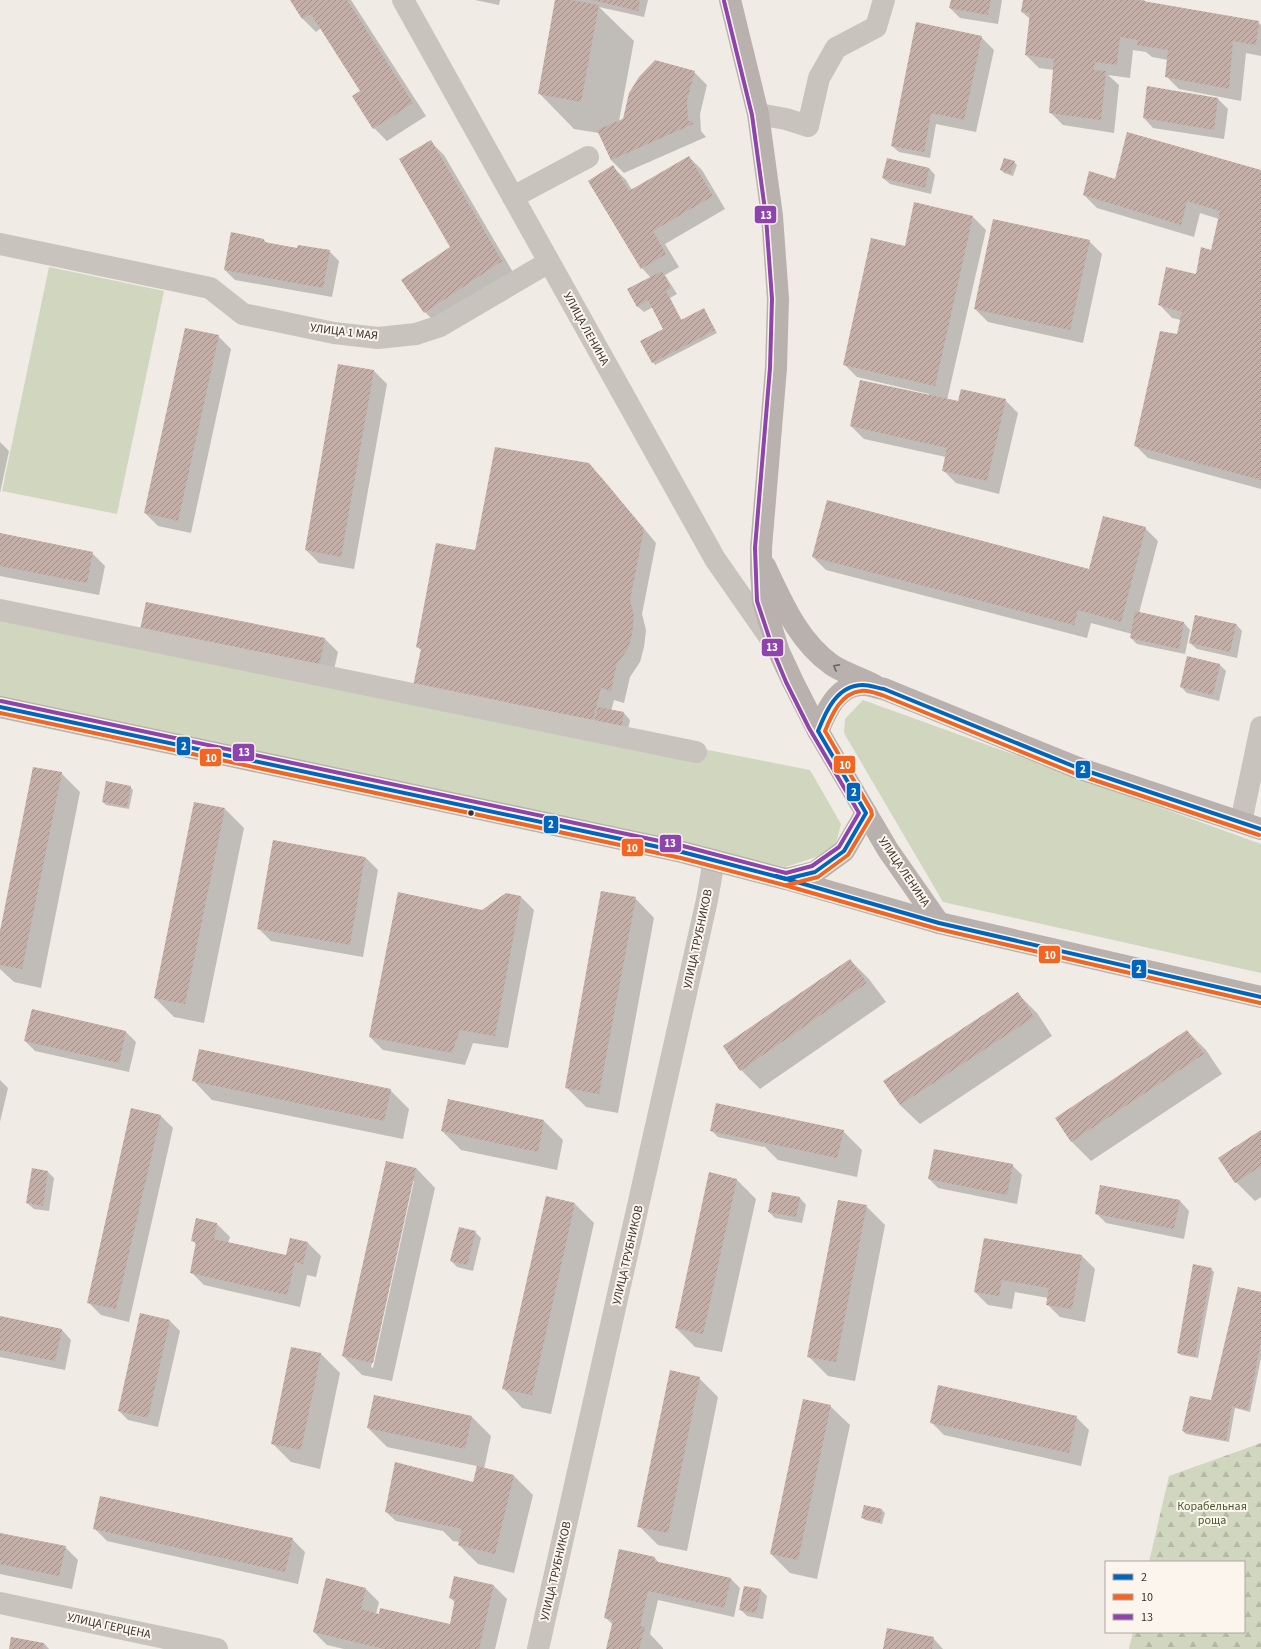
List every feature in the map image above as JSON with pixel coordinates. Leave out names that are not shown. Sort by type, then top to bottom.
[{"type":"main road","name":"УЛИЦА ЛЕНИНА","points":[[730,0],[758,114],[772,216],[778,299],[776,368],[761,556],[763,601],[779,652],[818,731],[888,850],[939,923]]},
{"type":"main road","name":"УЛИЦА ЛЕНИНА","points":[[761,556],[787,612],[797,629],[817,651],[832,665],[884,689]]},
{"type":"main road","points":[[818,731],[827,711],[836,697],[846,689],[860,685],[884,689],[1078,768],[1261,829]]},
{"type":"main road","points":[[0,707],[172,745],[674,850],[786,879],[939,923],[1261,997]]},
{"type":"main road","points":[[786,879],[815,872],[844,851],[866,813]]},
{"type":"street","name":"УЛИЦА ЛЕНИНА","points":[[403,0],[715,560],[779,652]]},
{"type":"street","points":[[758,114],[786,119],[808,126],[819,78],[836,48],[876,27],[884,0]]},
{"type":"street","points":[[513,197],[588,157]]},
{"type":"street","name":"УЛИЦА 1 МАЯ","points":[[0,244],[210,288],[243,314],[334,333],[378,338],[416,334],[440,326],[549,262]]},
{"type":"street","points":[[0,610],[696,752]]},
{"type":"street","points":[[1241,822],[1261,727]]},
{"type":"street","name":"УЛИЦА ТРУБНИКОВ","points":[[538,1649],[708,900],[714,860]]},
{"type":"street","name":"УЛИЦА ГЕРЦЕНА","points":[[0,1603],[217,1649]]},
{"type":"green space","points":[[49,267],[164,291],[117,514],[2,491]]},
{"type":"green space","points":[[0,607],[413,686],[708,750],[810,770],[841,824],[835,847],[822,855],[786,867],[0,698]]},
{"type":"green space","points":[[863,700],[1261,844],[1261,973],[943,902],[844,733],[845,719]]},
{"type":"green space","name":"Корабельная роща","points":[[1261,1443],[1261,1649],[1129,1649],[1133,1633],[1245,1633],[1245,1561],[1149,1561],[1169,1476]]},
{"type":"building","points":[[290,0],[347,0],[413,103],[373,129],[352,96],[360,91],[311,14],[302,19]]},
{"type":"building","points":[[555,0],[571,0],[599,5],[581,102],[538,94]]},
{"type":"building","points":[[592,0],[640,0],[638,11]]},
{"type":"building","points":[[951,0],[991,0],[988,15],[949,8]]},
{"type":"building","points":[[1023,0],[1137,0],[1259,21],[1256,45],[1233,41],[1229,89],[1165,77],[1168,50],[1137,45],[1138,40],[1120,37],[1117,65],[1095,62],[1094,70],[1106,71],[1101,120],[1049,113],[1054,59],[1025,55],[1030,13],[1021,12]]},
{"type":"building","points":[[916,22],[982,36],[964,120],[931,113],[924,152],[891,146]]},
{"type":"building","points":[[655,60],[695,71],[687,100],[688,121],[692,121],[693,124],[611,160],[597,130],[623,119],[629,93],[639,77]]},
{"type":"building","points":[[1147,86],[1218,98],[1214,130],[1143,118]]},
{"type":"building","points":[[1127,132],[1261,170],[1261,480],[1134,446],[1160,331],[1177,334],[1182,312],[1158,305],[1166,267],[1196,274],[1201,247],[1211,250],[1220,211],[1187,201],[1181,225],[1083,195],[1089,171],[1115,179]]},
{"type":"building","points":[[431,140],[502,261],[424,313],[401,280],[450,247],[399,159]]},
{"type":"building","points":[[689,156],[713,196],[653,231],[666,254],[641,269],[588,181],[613,165],[629,191]]},
{"type":"building","points":[[887,158],[929,168],[925,188],[882,178]]},
{"type":"building","points":[[1004,158],[1015,161],[1010,173],[1000,170]]},
{"type":"building","points":[[914,202],[973,216],[935,386],[843,365],[871,238],[905,246]]},
{"type":"building","points":[[993,219],[1090,240],[1070,330],[974,309]]},
{"type":"building","points":[[231,232],[264,239],[264,242],[297,248],[298,245],[330,250],[323,288],[224,270]]},
{"type":"building","points":[[662,271],[671,288],[666,291],[681,320],[704,308],[715,330],[652,363],[640,341],[663,329],[648,300],[637,307],[627,289]]},
{"type":"building","points":[[185,328],[219,335],[178,521],[144,513]]},
{"type":"building","points":[[338,364],[374,370],[341,557],[305,550]]},
{"type":"building","points":[[860,380],[958,401],[961,389],[1006,399],[987,481],[942,471],[947,448],[850,426]]},
{"type":"building","points":[[495,447],[589,463],[644,529],[630,600],[634,616],[632,634],[628,649],[617,663],[611,691],[601,688],[592,725],[413,686],[421,649],[416,647],[436,543],[475,550]]},
{"type":"building","points":[[827,500],[1089,569],[1103,516],[1146,527],[1121,622],[1078,610],[1074,625],[812,557]]},
{"type":"building","points":[[0,533],[93,552],[87,583],[0,566]]},
{"type":"building","points":[[146,602],[325,638],[318,670],[139,634]]},
{"type":"building","points":[[1135,611],[1184,622],[1179,649],[1130,638]]},
{"type":"building","points":[[1195,615],[1236,624],[1230,652],[1189,643]]},
{"type":"building","points":[[1187,656],[1220,664],[1213,695],[1180,687]]},
{"type":"building","points":[[598,707],[624,712],[620,733],[593,727]]},
{"type":"building","points":[[33,767],[62,772],[22,969],[0,965],[0,931]]},
{"type":"building","points":[[106,781],[131,786],[127,807],[102,802]]},
{"type":"building","points":[[194,802],[225,808],[185,1004],[154,998]]},
{"type":"building","points":[[273,840],[365,857],[350,945],[257,929]]},
{"type":"building","points":[[601,891],[636,897],[599,1094],[565,1088]]},
{"type":"building","points":[[398,892],[482,910],[506,893],[521,896],[495,1036],[460,1030],[452,1053],[369,1037]]},
{"type":"building","points":[[850,959],[867,983],[740,1071],[723,1046]]},
{"type":"building","points":[[1018,992],[1034,1017],[900,1105],[883,1081]]},
{"type":"building","points":[[32,1009],[126,1031],[119,1063],[24,1041]]},
{"type":"building","points":[[1187,1030],[1204,1054],[1071,1142],[1055,1118]]},
{"type":"building","points":[[199,1049],[391,1089],[384,1121],[192,1081]]},
{"type":"building","points":[[448,1099],[544,1120],[538,1152],[441,1131]]},
{"type":"building","points":[[716,1103],[844,1130],[837,1158],[710,1131]]},
{"type":"building","points":[[131,1108],[161,1115],[116,1309],[87,1303]]},
{"type":"building","points":[[1261,1130],[1261,1166],[1235,1183],[1218,1158]]},
{"type":"building","points":[[934,1149],[1013,1164],[1007,1195],[928,1179]]},
{"type":"building","points":[[386,1161],[416,1168],[373,1363],[342,1356]]},
{"type":"building","points":[[32,1168],[48,1171],[43,1206],[26,1203]]},
{"type":"building","points":[[709,1172],[737,1179],[703,1334],[675,1328]]},
{"type":"building","points":[[1100,1185],[1180,1200],[1174,1229],[1095,1214]]},
{"type":"building","points":[[772,1192],[800,1197],[796,1217],[768,1212]]},
{"type":"building","points":[[546,1196],[575,1203],[532,1395],[502,1389]]},
{"type":"building","points":[[838,1200],[867,1205],[836,1362],[807,1357]]},
{"type":"building","points":[[196,1218],[217,1223],[214,1239],[286,1255],[290,1238],[308,1242],[303,1264],[295,1262],[287,1295],[190,1273],[196,1242],[191,1241]]},
{"type":"building","points":[[459,1227],[476,1231],[467,1265],[450,1261]]},
{"type":"building","points":[[984,1238],[1082,1255],[1072,1309],[1046,1305],[1049,1288],[1002,1280],[999,1296],[974,1292]]},
{"type":"building","points":[[1193,1264],[1212,1268],[1195,1356],[1177,1353]]},
{"type":"building","points":[[1238,1287],[1261,1292],[1261,1341],[1248,1410],[1232,1406],[1226,1440],[1182,1431],[1190,1396],[1211,1400]]},
{"type":"building","points":[[140,1313],[170,1320],[148,1418],[118,1411]]},
{"type":"building","points":[[0,1316],[62,1329],[55,1361],[0,1350]]},
{"type":"building","points":[[291,1347],[321,1353],[301,1450],[271,1444]]},
{"type":"building","points":[[670,1370],[700,1377],[668,1533],[637,1527]]},
{"type":"building","points":[[938,1385],[1077,1416],[1069,1453],[930,1423]]},
{"type":"building","points":[[374,1395],[472,1416],[465,1449],[367,1428]]},
{"type":"building","points":[[803,1399],[831,1405],[798,1560],[770,1554]]},
{"type":"building","points":[[395,1462],[473,1482],[477,1466],[514,1475],[495,1554],[458,1545],[462,1529],[385,1512]]},
{"type":"building","points":[[100,1496],[293,1538],[285,1572],[93,1529]]},
{"type":"building","points":[[864,1505],[882,1509],[880,1522],[861,1518]]},
{"type":"building","points":[[0,1533],[66,1546],[59,1576],[0,1564]]},
{"type":"building","points":[[619,1549],[655,1557],[654,1561],[731,1578],[724,1608],[648,1591],[640,1626],[645,1627],[639,1649],[606,1649],[613,1620],[604,1618]]},
{"type":"building","points":[[454,1576],[494,1585],[479,1649],[384,1649],[313,1632],[326,1578],[366,1588],[361,1609],[379,1614],[380,1608],[450,1624],[455,1599],[449,1598]]},
{"type":"building","points":[[744,1586],[761,1589],[756,1613],[739,1610]]},
{"type":"building","points":[[887,1628],[934,1637],[932,1649],[883,1649]]},
{"type":"building","points":[[11,1637],[44,1643],[43,1649],[9,1649]]},
{"type":"transit line","name":"13","points":[[1,701],[683,846],[786,873],[812,866],[839,847],[859,813],[809,728],[786,682],[776,658],[757,601],[755,548],[770,368],[772,299],[766,217],[752,115],[724,1]]},
{"type":"transit line","name":"2","points":[[0,707],[682,852],[786,879],[815,872],[844,851],[866,813],[818,731],[825,715],[839,694],[854,686],[866,685],[884,689],[1078,768],[1261,829]]},
{"type":"transit line","name":"10","points":[[787,885],[818,877],[848,855],[872,815],[871,810],[825,731],[838,705],[848,696],[861,691],[869,691],[882,695],[1076,774],[1259,835]]},
{"type":"transit line","name":"10","points":[[0,713],[681,858],[784,885],[938,929],[1260,1003]]},
{"type":"transit line","name":"2","points":[[776,876],[939,923],[1261,997]]}]
